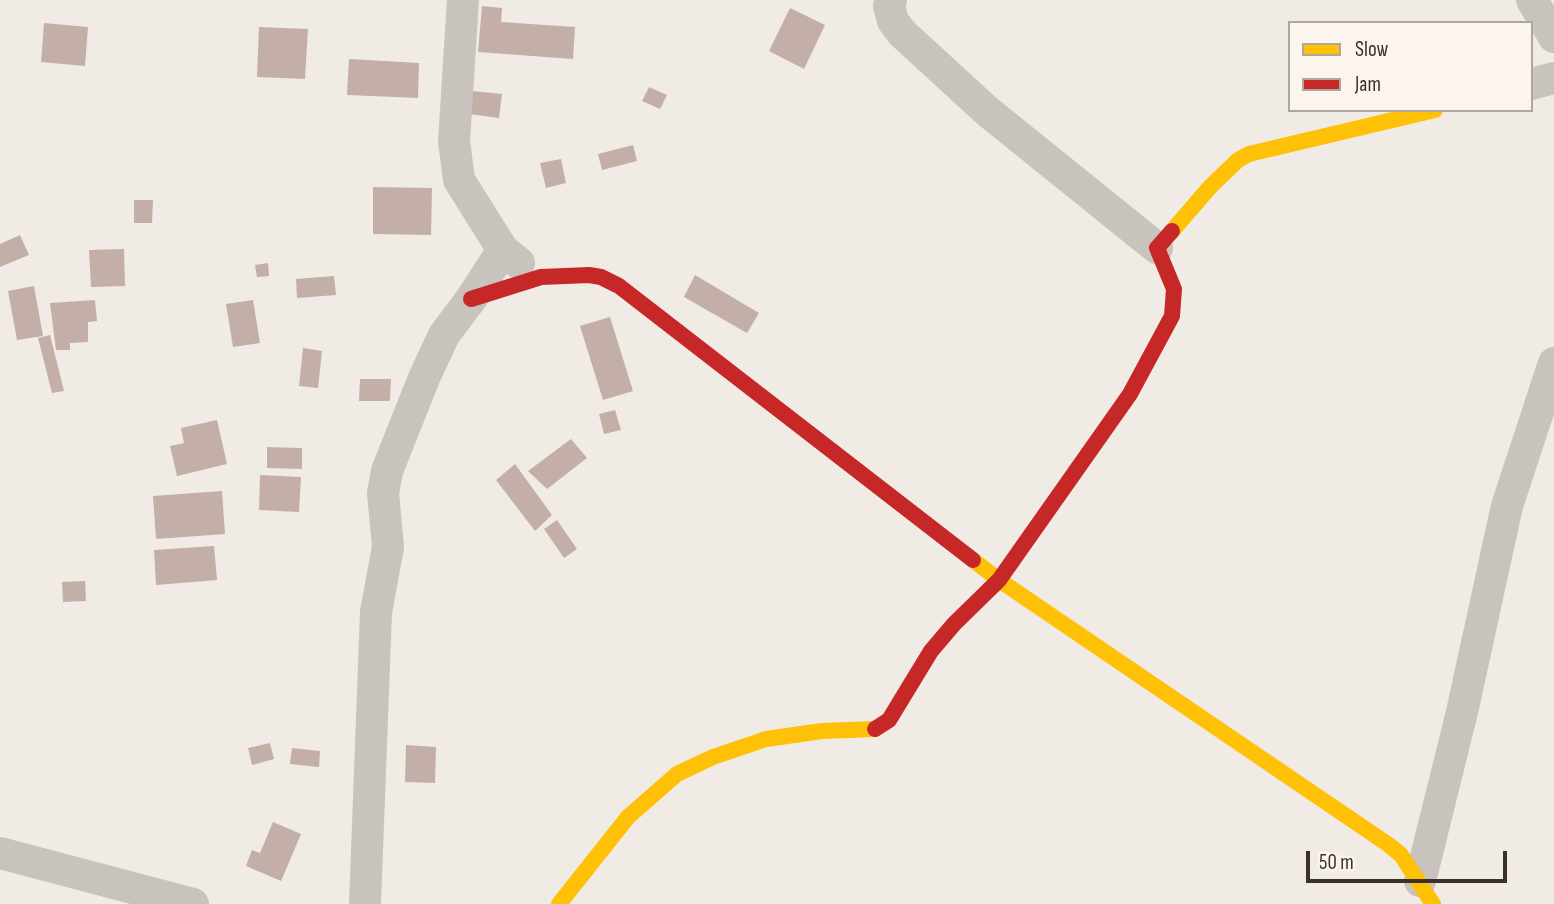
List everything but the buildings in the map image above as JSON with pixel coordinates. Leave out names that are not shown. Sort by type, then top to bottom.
[{"type":"street","points":[[463,0],[454,141],[460,180],[503,250],[541,277]]},
{"type":"street","points":[[559,904],[628,817],[677,775],[713,757],[766,739],[822,731],[873,731],[889,720],[931,651],[999,580],[1130,394],[1172,316],[1174,289],[1157,247],[987,111],[902,33],[893,20],[889,6],[891,0]]},
{"type":"street","points":[[1532,0],[1554,37]]},
{"type":"street","points":[[1533,83],[1554,78]]},
{"type":"street","points":[[1157,247],[1210,187],[1243,156],[1427,112]]},
{"type":"street","points":[[365,904],[376,612],[388,547],[383,493],[387,471],[444,335],[503,250]]},
{"type":"street","points":[[471,299],[541,277],[589,275],[601,277],[619,286],[999,580],[1389,845],[1401,855],[1426,893]]},
{"type":"street","points":[[1426,893],[1507,506],[1554,363]]},
{"type":"street","points":[[0,853],[193,904]]},
{"type":"traffic: slow","points":[[1172,231],[1210,187],[1238,160],[1249,154],[1427,112]]},
{"type":"traffic: slow","points":[[973,560],[1389,845],[1401,855],[1433,904]]},
{"type":"traffic: slow","points":[[559,904],[628,817],[677,774],[713,757],[766,739],[822,731],[875,729]]},
{"type":"traffic: jam","points":[[875,729],[889,720],[931,651],[999,580],[1130,394],[1172,316],[1174,289],[1157,248],[1172,231]]},
{"type":"traffic: jam","points":[[471,299],[541,277],[589,275],[601,277],[619,286],[973,560]]}]
